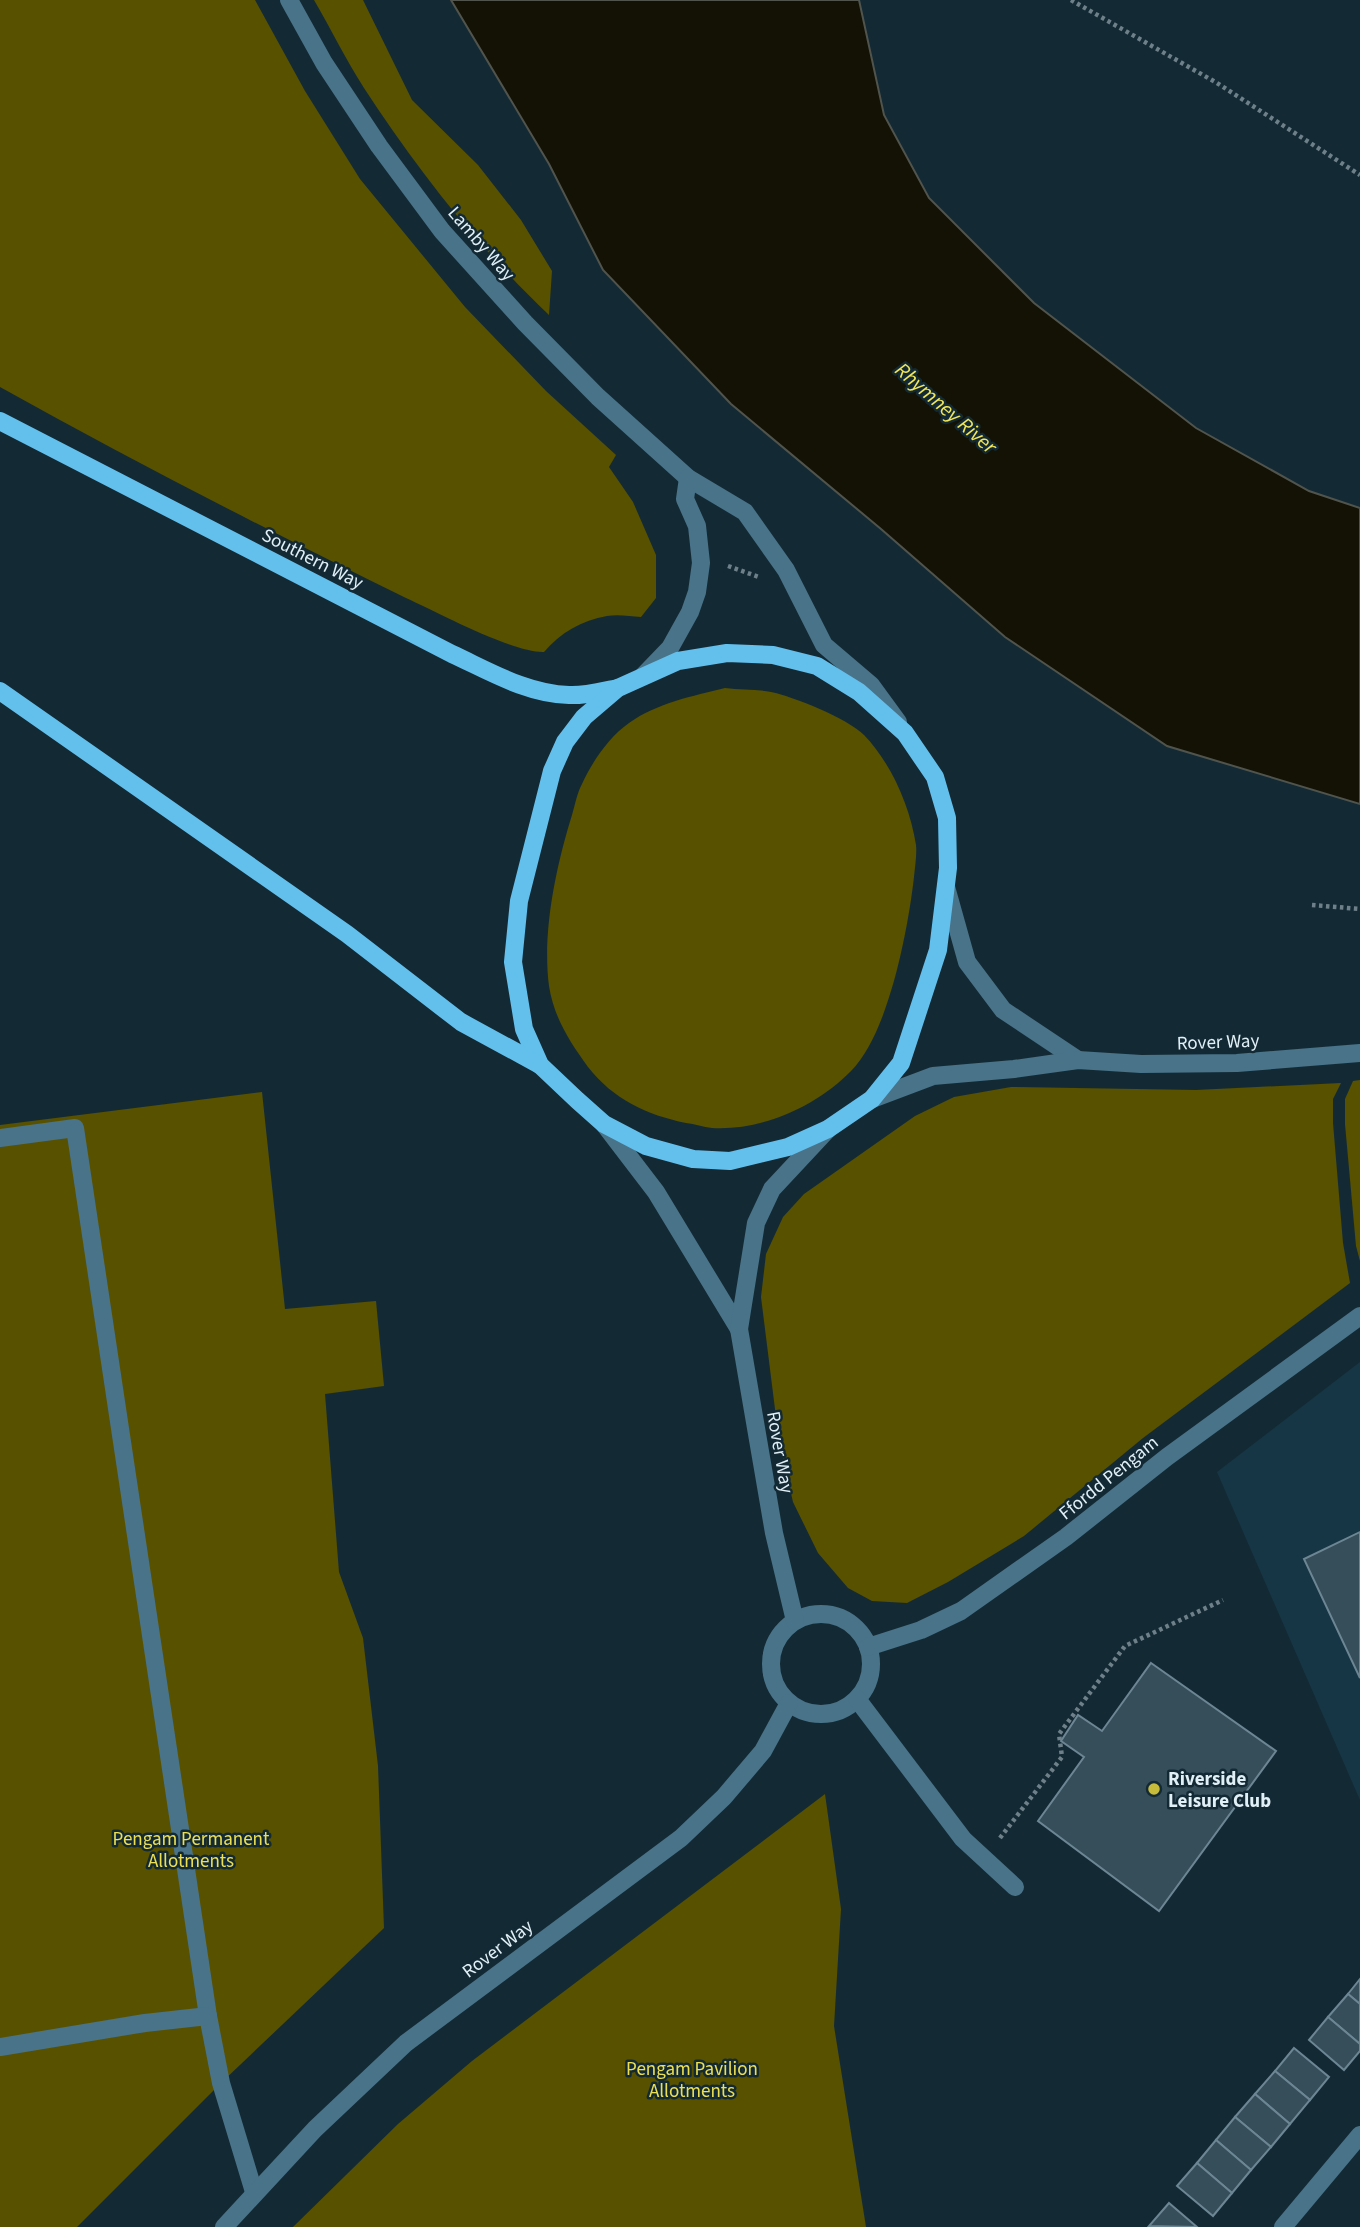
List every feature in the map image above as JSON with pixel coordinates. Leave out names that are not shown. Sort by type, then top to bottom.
[{"type":"main road","name":"Southern Way","points":[[0,421],[440,648],[516,684],[538,691],[571,695],[618,688]]},
{"type":"main road","points":[[0,691],[347,934],[461,1022],[540,1065],[604,1124],[646,1146],[693,1158],[730,1161],[788,1147],[828,1129],[872,1099],[901,1063],[938,950],[948,868],[947,818],[935,777],[905,733],[859,692],[817,666],[773,655],[727,653],[678,661],[618,688],[584,717],[565,742],[552,771],[519,901],[513,962],[516,986],[524,1029],[540,1065]]},
{"type":"street","name":"Lamby Way","points":[[289,0],[324,63],[379,146],[442,231],[524,323],[598,397],[688,478],[746,512],[786,570],[824,645],[872,685],[905,733]]},
{"type":"street","points":[[643,676],[670,648],[690,612],[697,592],[701,563],[697,526],[685,499],[688,478]]},
{"type":"street","points":[[946,887],[967,962],[1003,1010],[1078,1060]]},
{"type":"street","name":"Rover Way","points":[[872,1099],[933,1076],[1078,1060],[1141,1064],[1237,1063],[1360,1053]]},
{"type":"street","points":[[604,1124],[656,1192],[740,1329]]},
{"type":"street","points":[[0,1138],[75,1128],[208,2016],[221,2083],[254,2192]]},
{"type":"street","points":[[740,1329],[756,1223],[772,1189],[828,1129]]},
{"type":"street","name":"Ffordd Pengam","points":[[868,1647],[920,1630],[961,1611],[1066,1537],[1167,1457],[1360,1315]]},
{"type":"street","name":"Rover Way","points":[[740,1329],[774,1533],[795,1621]]},
{"type":"street","points":[[823,1614],[838,1617],[861,1634],[868,1647],[870,1675],[857,1699],[845,1709],[816,1714],[802,1711],[780,1693],[771,1668],[777,1642],[784,1630],[795,1621],[823,1614]]},
{"type":"street","points":[[857,1699],[963,1839],[1015,1887]]},
{"type":"street","name":"Rover Way","points":[[224,2227],[315,2129],[406,2043],[681,1839],[724,1797],[763,1751],[789,1703]]},
{"type":"street","points":[[0,2047],[145,2023],[208,2016]]},
{"type":"street","points":[[1283,2227],[1360,2135]]},
{"type":"path","points":[[1071,0],[1217,83],[1360,175]]},
{"type":"path","points":[[720,566],[730,566],[753,577],[768,575]]},
{"type":"path","points":[[1312,905],[1360,909]]},
{"type":"path","points":[[985,1859],[1062,1757],[1059,1734],[1125,1646],[1223,1600]]},
{"type":"shaded area","points":[[1360,1362],[1360,1800],[1217,1472]]},
{"type":"green space","points":[[0,0],[255,0],[305,91],[360,179],[465,307],[546,391],[616,455],[609,467],[633,502],[656,555],[656,598],[641,617],[611,615],[580,624],[564,633],[544,652],[514,646],[455,622],[303,547],[0,387]]},
{"type":"green space","points":[[314,0],[363,0],[412,100],[478,165],[521,220],[552,271],[549,315],[498,263],[427,178],[364,88]]},
{"type":"green space","points":[[725,688],[765,691],[793,698],[856,728],[874,746],[898,786],[909,815],[916,853],[907,924],[894,979],[876,1032],[864,1054],[837,1084],[787,1114],[750,1125],[712,1128],[672,1120],[644,1110],[608,1088],[588,1067],[569,1039],[551,998],[547,944],[552,900],[566,835],[579,791],[596,759],[615,735],[640,716],[676,701]]},
{"type":"green space","points":[[1360,1080],[1360,1261],[1356,1246],[1345,1099],[1353,1081]]},
{"type":"green space","points":[[1341,1083],[1333,1099],[1333,1123],[1343,1243],[1350,1283],[1143,1438],[1024,1536],[948,1582],[907,1603],[872,1601],[848,1588],[818,1553],[793,1502],[779,1441],[761,1297],[766,1254],[783,1217],[804,1194],[915,1116],[954,1097],[1011,1087],[1196,1090]]},
{"type":"green space","name":"Pengam Permanent Allotments","points":[[262,1092],[285,1309],[376,1301],[384,1386],[325,1394],[339,1572],[363,1638],[378,1766],[384,1928],[221,2083],[77,2227],[0,2227],[0,1125]]},
{"type":"green space","name":"Pengam Pavilion Allotments","points":[[825,1794],[841,1909],[834,2026],[866,2227],[293,2227],[398,2124],[472,2061]]},
{"type":"water","name":"Rhymney River","points":[[451,0],[859,0],[884,115],[929,198],[1034,303],[1196,428],[1309,491],[1360,508],[1360,804],[1167,746],[1005,637],[731,404],[603,270],[549,164]]},
{"type":"building","points":[[1360,1532],[1360,1678],[1304,1559]]},
{"type":"building","name":"Riverside Leisure Club","points":[[1151,1663],[1276,1751],[1159,1911],[1038,1821],[1084,1757],[1061,1741],[1078,1715],[1102,1731]]},
{"type":"building","points":[[1360,1979],[1360,2004],[1348,1994]]},
{"type":"building","points":[[1348,1994],[1360,2004],[1360,2044],[1328,2017]]},
{"type":"building","points":[[1328,2017],[1360,2044],[1360,2051],[1344,2070],[1309,2040]]},
{"type":"building","points":[[1294,2048],[1329,2077],[1310,2100],[1275,2071]]},
{"type":"building","points":[[1275,2071],[1310,2100],[1290,2124],[1255,2094]]},
{"type":"building","points":[[1255,2094],[1290,2124],[1271,2147],[1235,2117]]},
{"type":"building","points":[[1235,2117],[1271,2147],[1251,2170],[1216,2140]]},
{"type":"building","points":[[1216,2140],[1251,2170],[1232,2193],[1197,2163]]},
{"type":"building","points":[[1197,2163],[1232,2193],[1213,2216],[1177,2186]]},
{"type":"building","points":[[1169,2203],[1197,2227],[1149,2226]]},
{"type":"place","name":"Riverside Leisure Club","points":[[1154,1789]]}]
